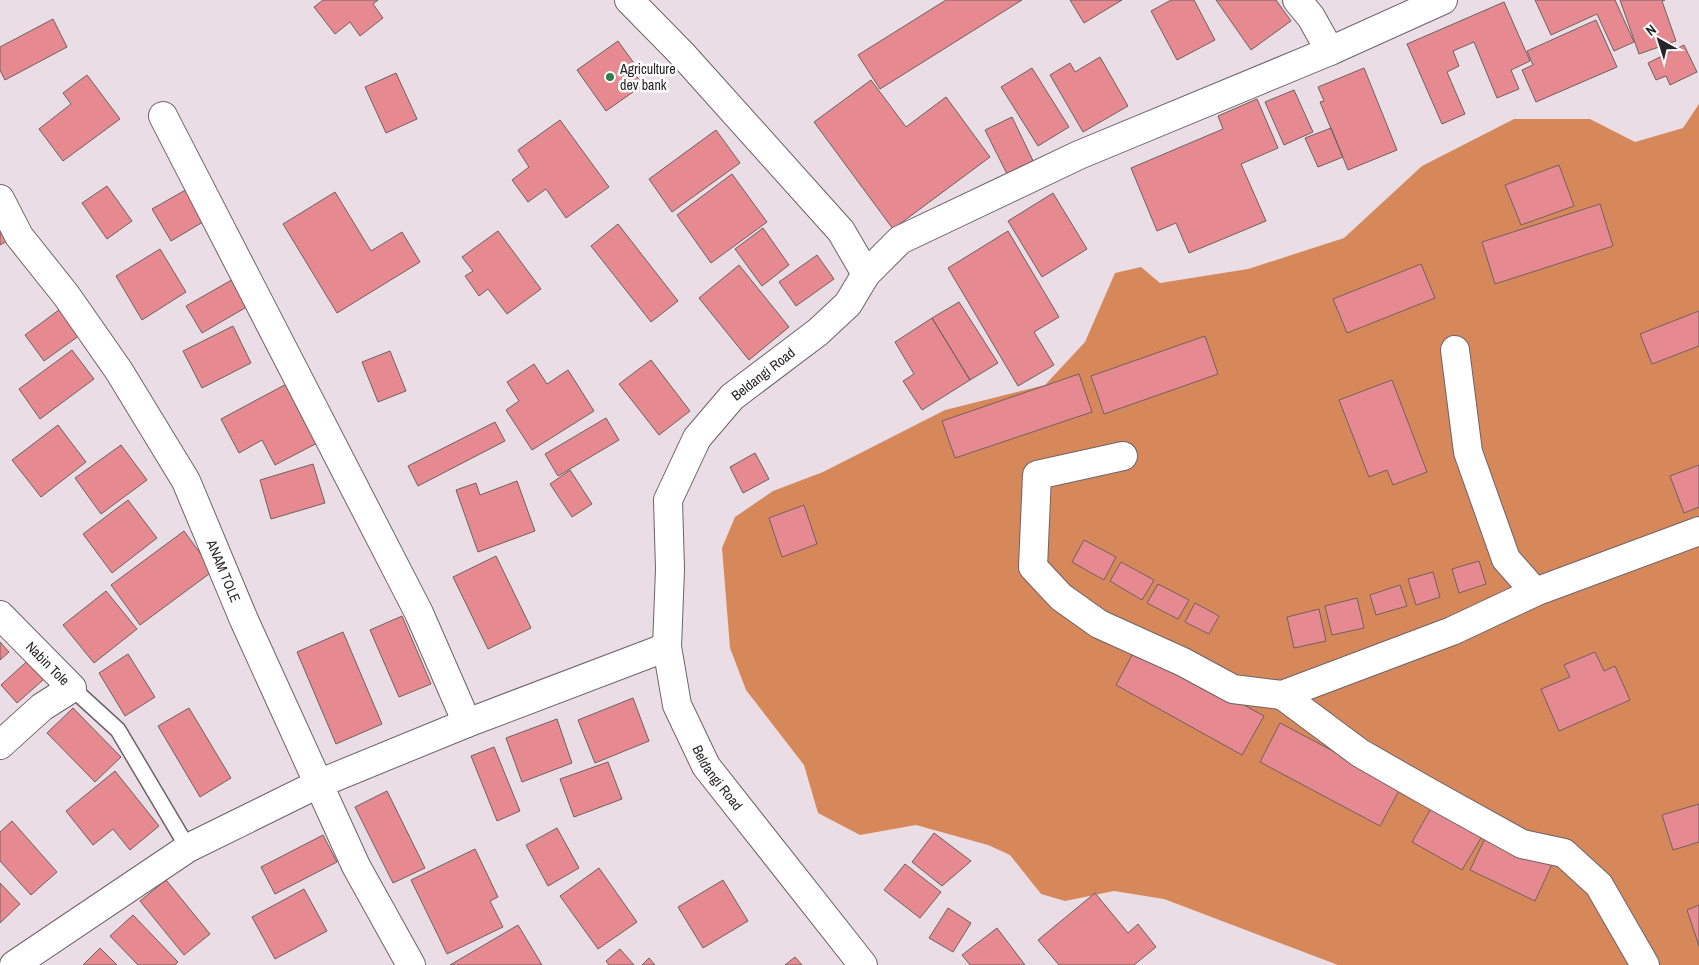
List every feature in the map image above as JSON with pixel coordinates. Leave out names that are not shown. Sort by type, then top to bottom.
[{"type":"street","points":[[628,0],[683,54],[841,231],[866,274]]},
{"type":"street","points":[[1297,0],[1311,17],[1330,51]]},
{"type":"street","name":"Beldangi Road","points":[[863,965],[706,766],[677,705],[667,647],[670,569],[668,500],[697,438],[732,397],[818,332],[848,304],[866,274],[900,240],[1079,155],[1330,51],[1443,0]]},
{"type":"street","points":[[163,116],[419,613],[467,723]]},
{"type":"street","name":"ANAM TOLE","points":[[0,199],[19,236],[66,295],[119,371],[186,481],[244,620],[356,866],[411,965]]},
{"type":"street","points":[[1455,350],[1468,452],[1506,559],[1535,592]]},
{"type":"street","points":[[1123,456],[1037,475],[1033,567],[1061,597],[1099,624],[1183,662],[1233,689],[1282,695],[1452,631],[1535,592],[1699,531]]},
{"type":"street","name":"Nabin Tole","points":[[0,615],[72,688],[42,707],[0,745]]},
{"type":"street","points":[[14,965],[188,848],[318,784],[467,723],[667,647]]},
{"type":"street","points":[[1282,695],[1360,752],[1430,793],[1522,844],[1564,853],[1599,885],[1645,965]]},
{"type":"lane","points":[[72,688],[118,730],[188,848]]},
{"type":"shaded area","points":[[1699,104],[1699,965],[1338,965],[1164,899],[1114,891],[1065,901],[1041,894],[1010,855],[988,845],[916,825],[860,835],[818,813],[804,765],[746,690],[730,648],[722,548],[735,517],[773,491],[823,472],[945,410],[1045,385],[1085,342],[1115,273],[1141,267],[1160,283],[1248,269],[1344,238],[1422,166],[1514,119],[1590,119],[1635,142],[1683,128]]},
{"type":"building","points":[[323,0],[378,0],[373,4],[383,18],[360,36],[350,22],[335,34],[314,7]]},
{"type":"building","points":[[946,0],[1022,0],[880,89],[858,55]]},
{"type":"building","points":[[1070,0],[1122,0],[1084,23]]},
{"type":"building","points":[[1171,0],[1194,0],[1215,40],[1177,60],[1151,11]]},
{"type":"building","points":[[1216,0],[1276,0],[1291,21],[1251,50]]},
{"type":"building","points":[[1535,0],[1615,0],[1634,42],[1614,51],[1597,14],[1551,35]]},
{"type":"building","points":[[1620,0],[1665,0],[1662,1],[1676,41],[1639,54]]},
{"type":"building","points":[[1504,2],[1530,61],[1511,70],[1519,89],[1497,98],[1474,42],[1453,51],[1459,66],[1447,72],[1465,114],[1442,124],[1407,44]]},
{"type":"building","points":[[53,19],[67,47],[5,80],[0,70],[0,47]]},
{"type":"building","points":[[1596,20],[1617,67],[1536,102],[1522,70],[1533,65],[1527,51]]},
{"type":"building","name":"Agriculture dev bank","points":[[618,41],[636,66],[631,69],[643,85],[606,111],[577,70]]},
{"type":"building","points":[[1684,45],[1697,72],[1670,85],[1666,76],[1656,80],[1648,63]]},
{"type":"building","points":[[1100,57],[1128,106],[1083,132],[1050,75],[1070,63],[1075,72]]},
{"type":"building","points":[[1032,68],[1069,127],[1038,146],[1001,87]]},
{"type":"building","points":[[1364,68],[1397,150],[1348,170],[1320,102],[1324,101],[1318,87]]},
{"type":"building","points":[[396,73],[417,119],[386,133],[365,87]]},
{"type":"building","points":[[87,75],[120,119],[63,161],[39,129],[71,104],[63,93]]},
{"type":"building","points":[[871,80],[906,127],[946,97],[990,157],[893,229],[814,122]]},
{"type":"building","points":[[1294,90],[1313,132],[1284,145],[1265,102]]},
{"type":"building","points":[[1257,99],[1278,148],[1241,164],[1266,221],[1189,253],[1176,223],[1157,231],[1131,168],[1223,129],[1218,116]]},
{"type":"building","points":[[1012,117],[1038,171],[1012,184],[985,130]]},
{"type":"building","points":[[560,120],[609,187],[566,218],[546,189],[528,202],[512,180],[529,167],[518,150]]},
{"type":"building","points":[[1331,128],[1343,157],[1318,167],[1305,138]]},
{"type":"building","points":[[716,130],[740,163],[672,212],[649,179]]},
{"type":"building","points":[[1559,165],[1574,206],[1521,225],[1505,185]]},
{"type":"building","points":[[732,174],[767,222],[711,263],[677,215]]},
{"type":"building","points":[[107,186],[132,221],[107,239],[82,203]]},
{"type":"building","points":[[189,188],[208,219],[171,241],[152,209]]},
{"type":"building","points":[[335,192],[371,251],[402,232],[420,262],[337,313],[283,224]]},
{"type":"building","points":[[1053,193],[1087,249],[1042,277],[1008,221]]},
{"type":"building","points":[[1600,204],[1613,246],[1495,284],[1482,242]]},
{"type":"building","points":[[618,224],[678,301],[651,322],[591,246]]},
{"type":"building","points":[[0,225],[9,240],[0,245]]},
{"type":"building","points":[[763,228],[789,265],[762,286],[735,249]]},
{"type":"building","points":[[498,231],[541,289],[507,314],[488,289],[479,296],[465,276],[473,271],[462,257]]},
{"type":"building","points":[[1008,231],[1059,317],[1034,332],[1054,365],[1018,386],[948,268]]},
{"type":"building","points":[[160,249],[186,292],[142,320],[116,276]]},
{"type":"building","points":[[817,255],[834,279],[796,306],[779,282]]},
{"type":"building","points":[[1421,264],[1435,298],[1347,333],[1333,299]]},
{"type":"building","points":[[739,265],[789,327],[749,360],[699,298]]},
{"type":"building","points":[[235,278],[250,305],[202,333],[186,306]]},
{"type":"building","points":[[959,302],[998,363],[970,380],[932,318]]},
{"type":"building","points":[[67,304],[87,330],[44,361],[25,335]]},
{"type":"building","points":[[1699,311],[1699,346],[1652,364],[1640,334]]},
{"type":"building","points":[[932,318],[970,380],[922,410],[903,381],[914,374],[895,342]]},
{"type":"building","points":[[233,326],[251,363],[202,388],[183,351]]},
{"type":"building","points":[[1205,336],[1218,374],[1104,414],[1091,376]]},
{"type":"building","points":[[72,350],[94,379],[40,419],[19,389]]},
{"type":"building","points":[[390,351],[406,391],[378,402],[362,362]]},
{"type":"building","points":[[651,360],[690,411],[659,435],[619,384]]},
{"type":"building","points":[[534,364],[547,384],[568,370],[594,411],[532,450],[506,410],[519,401],[507,382]]},
{"type":"building","points":[[1079,374],[1092,412],[955,458],[942,421]]},
{"type":"building","points":[[1392,380],[1427,472],[1393,485],[1387,470],[1369,477],[1339,400]]},
{"type":"building","points":[[292,381],[323,440],[275,465],[262,440],[239,453],[221,419]]},
{"type":"building","points":[[606,418],[619,440],[558,476],[545,454]]},
{"type":"building","points":[[495,422],[505,441],[418,486],[408,466]]},
{"type":"building","points":[[58,425],[86,462],[41,497],[12,460]]},
{"type":"building","points":[[121,445],[147,480],[101,514],[75,478]]},
{"type":"building","points":[[755,453],[769,479],[743,493],[730,467]]},
{"type":"building","points":[[313,464],[325,503],[271,519],[260,480]]},
{"type":"building","points":[[1699,465],[1699,507],[1684,513],[1670,476]]},
{"type":"building","points":[[570,470],[592,504],[572,517],[550,484]]},
{"type":"building","points":[[517,481],[535,531],[478,552],[456,490],[476,483],[480,495]]},
{"type":"building","points":[[128,500],[157,538],[112,573],[83,534]]},
{"type":"building","points":[[804,505],[817,544],[782,557],[769,518]]},
{"type":"building","points":[[184,531],[213,571],[140,625],[111,585]]},
{"type":"building","points":[[1084,540],[1116,557],[1104,580],[1072,562]]},
{"type":"building","points":[[496,556],[531,628],[488,649],[453,577]]},
{"type":"building","points":[[1479,561],[1486,584],[1459,593],[1452,569]]},
{"type":"building","points":[[1121,562],[1154,580],[1142,600],[1110,581]]},
{"type":"building","points":[[1433,572],[1440,597],[1416,605],[1408,579]]},
{"type":"building","points":[[1158,584],[1189,600],[1178,619],[1147,603]]},
{"type":"building","points":[[1400,585],[1407,606],[1376,615],[1370,595]]},
{"type":"building","points":[[106,591],[137,629],[94,663],[63,625]]},
{"type":"building","points":[[1357,598],[1364,628],[1332,635],[1325,606]]},
{"type":"building","points":[[1195,603],[1219,616],[1209,634],[1185,622]]},
{"type":"building","points":[[1319,609],[1326,641],[1294,648],[1287,617]]},
{"type":"building","points":[[402,616],[431,684],[399,697],[370,630]]},
{"type":"building","points":[[343,632],[382,724],[336,744],[297,652]]},
{"type":"building","points":[[0,642],[9,652],[0,660]]},
{"type":"building","points":[[1137,646],[1264,716],[1242,755],[1116,685]]},
{"type":"building","points":[[1595,652],[1604,671],[1615,666],[1630,700],[1559,731],[1541,689],[1570,677],[1564,665]]},
{"type":"building","points":[[35,654],[52,672],[17,703],[1,685]]},
{"type":"building","points":[[128,654],[155,697],[125,716],[99,673]]},
{"type":"building","points":[[633,698],[649,741],[595,763],[578,720]]},
{"type":"building","points":[[73,708],[121,757],[95,782],[47,733]]},
{"type":"building","points":[[189,708],[231,778],[200,797],[158,726]]},
{"type":"building","points":[[557,719],[572,763],[522,782],[506,738]]},
{"type":"building","points":[[1280,723],[1401,787],[1380,826],[1260,762]]},
{"type":"building","points":[[494,747],[520,811],[497,821],[471,756]]},
{"type":"building","points":[[608,762],[622,799],[574,817],[560,779]]},
{"type":"building","points":[[115,771],[159,826],[130,850],[113,829],[93,845],[66,811]]},
{"type":"building","points":[[387,791],[425,868],[393,883],[355,807]]},
{"type":"building","points":[[1699,804],[1699,842],[1673,850],[1662,815]]},
{"type":"building","points":[[1433,805],[1484,833],[1462,870],[1412,842]]},
{"type":"building","points":[[12,821],[57,872],[31,895],[0,861],[0,832]]},
{"type":"building","points":[[557,828],[579,868],[548,886],[526,845]]},
{"type":"building","points":[[934,833],[971,861],[942,886],[912,862]]},
{"type":"building","points":[[1487,834],[1552,864],[1535,901],[1470,870]]},
{"type":"building","points":[[323,835],[337,862],[275,894],[261,867]]},
{"type":"building","points":[[475,849],[498,897],[490,901],[503,927],[447,954],[411,880]]},
{"type":"building","points":[[905,864],[941,892],[920,918],[884,890]]},
{"type":"building","points":[[599,868],[637,922],[598,949],[560,896]]},
{"type":"building","points":[[166,880],[210,934],[184,955],[140,901]]},
{"type":"building","points":[[723,880],[748,921],[703,948],[678,907]]},
{"type":"building","points":[[0,883],[20,904],[0,923]]},
{"type":"building","points":[[304,889],[327,931],[275,959],[252,917]]},
{"type":"building","points":[[1095,893],[1128,933],[1138,924],[1156,947],[1134,965],[1059,965],[1038,940]]},
{"type":"building","points":[[1699,905],[1699,946],[1687,910]]},
{"type":"building","points":[[948,908],[971,923],[953,952],[929,938]]},
{"type":"building","points":[[133,915],[178,962],[175,965],[138,965],[110,936]]},
{"type":"building","points":[[518,925],[542,965],[450,965]]},
{"type":"building","points":[[997,928],[1025,965],[970,965],[962,955]]},
{"type":"building","points":[[100,948],[117,965],[83,965]]},
{"type":"building","points":[[620,949],[634,965],[609,965],[606,961]]},
{"type":"building","points":[[795,957],[802,965],[785,965]]},
{"type":"building","points":[[649,958],[655,965],[642,965]]},
{"type":"place","name":"Agriculture dev bank","points":[[610,77]]}]
